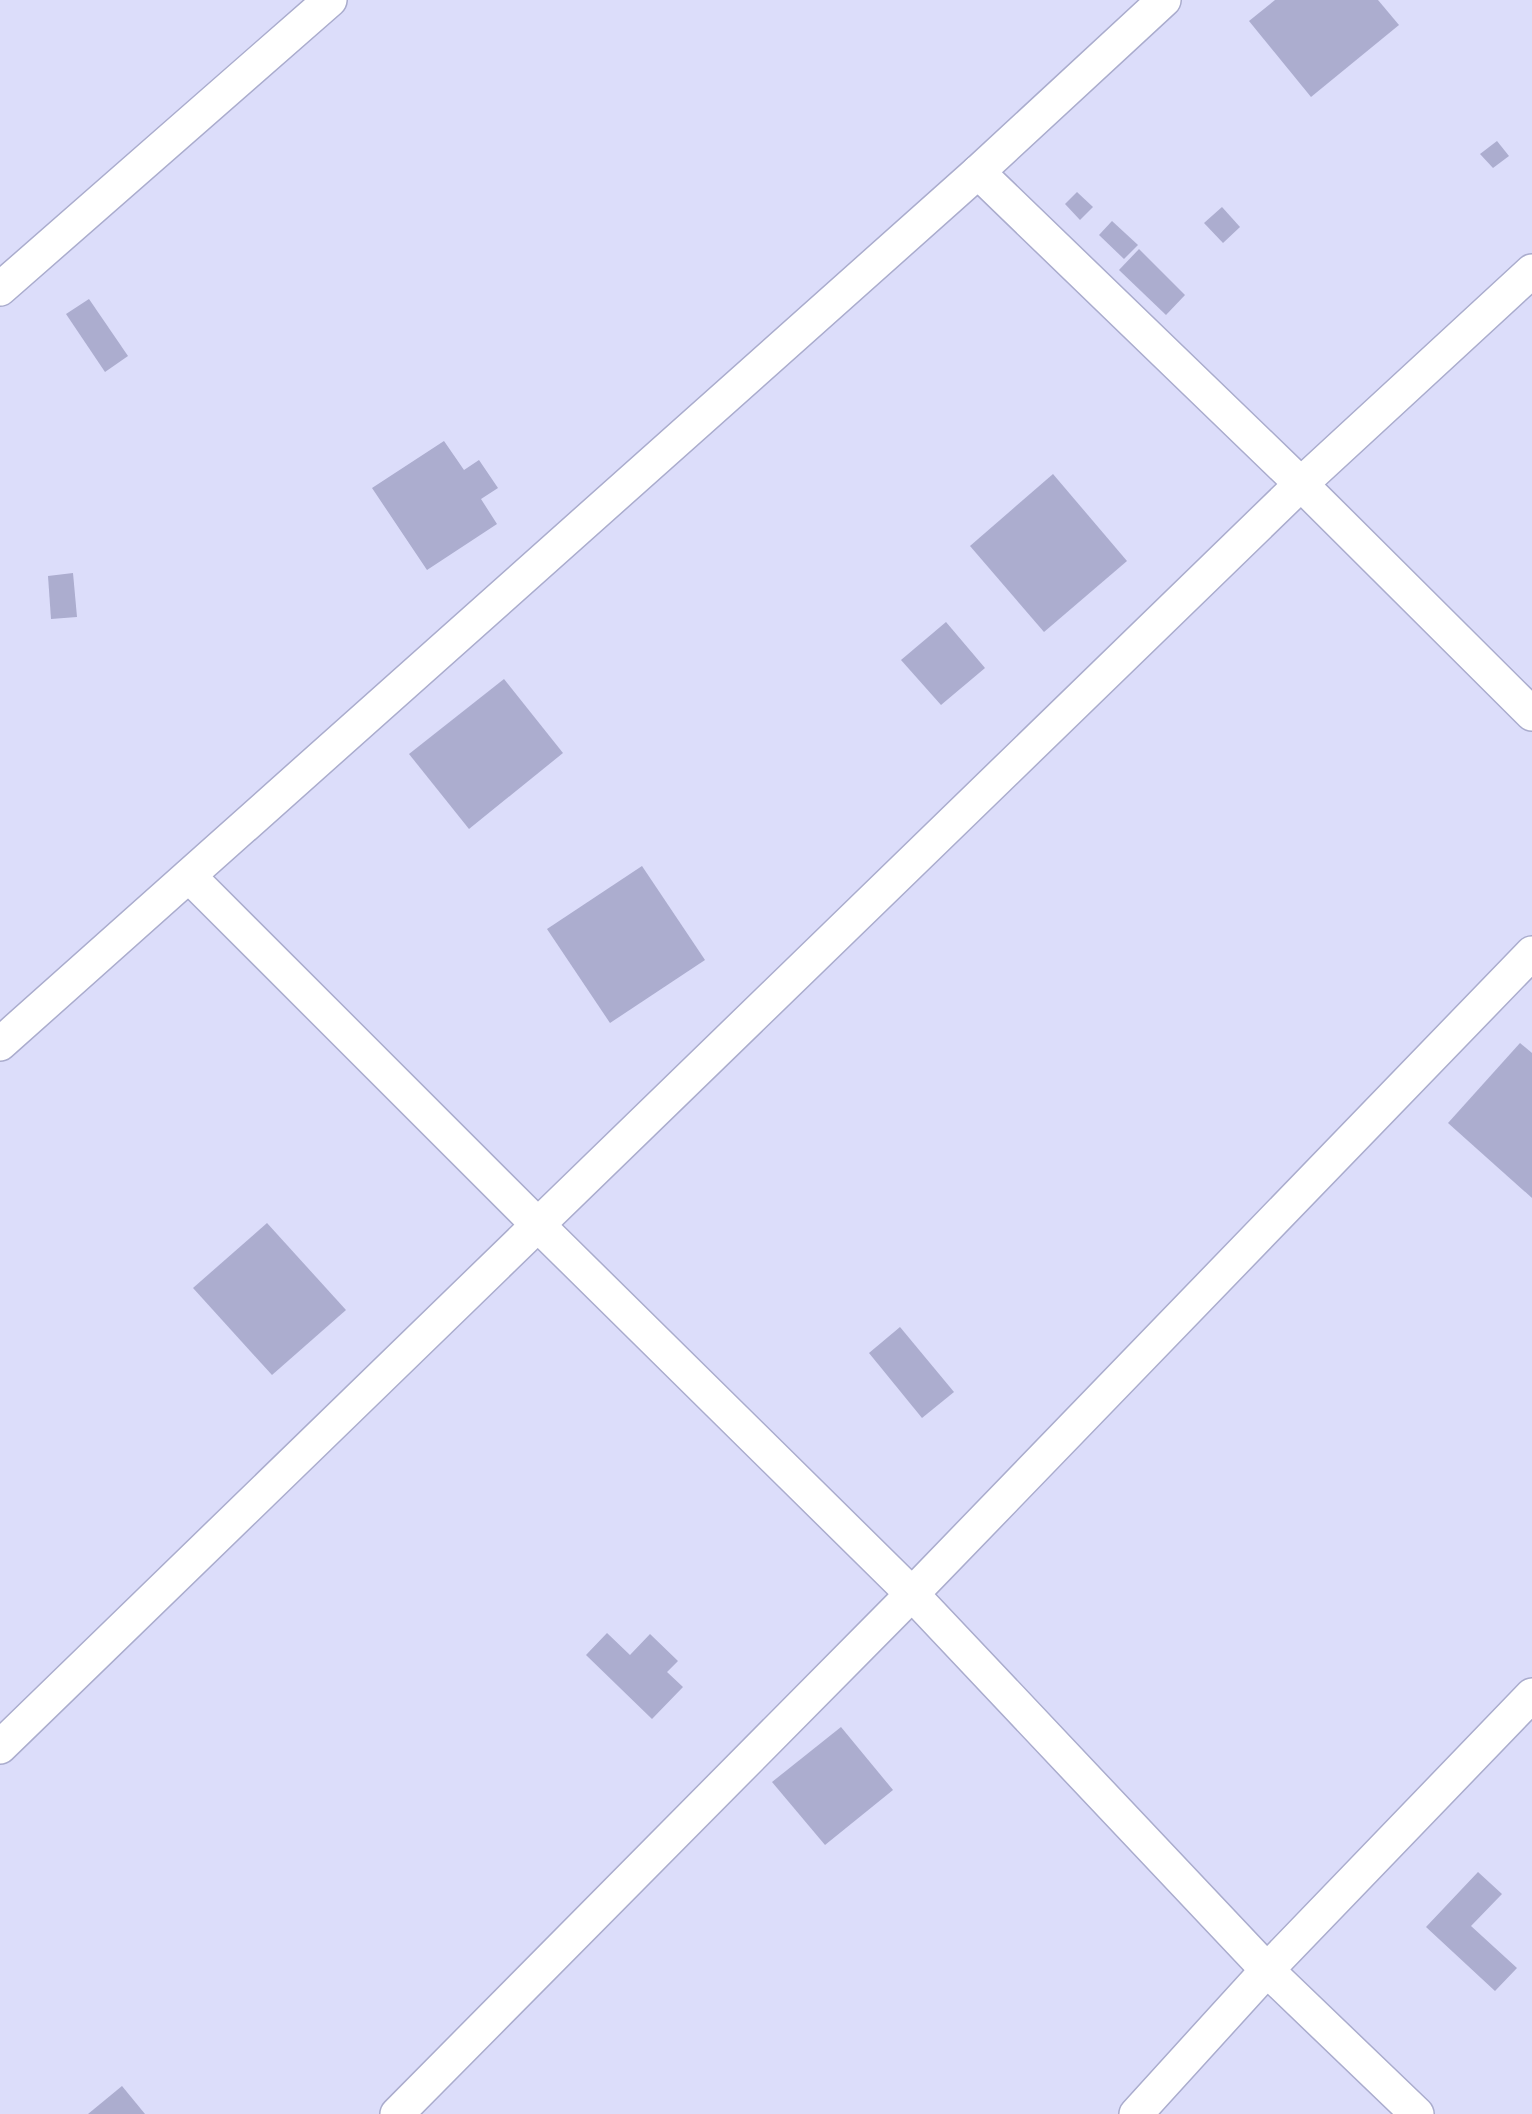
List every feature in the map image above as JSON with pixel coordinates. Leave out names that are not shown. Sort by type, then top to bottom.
[{"type":"street","points":[[0,289],[330,0]]},
{"type":"street","points":[[0,1044],[978,172],[1164,0]]},
{"type":"street","points":[[978,172],[1301,484],[1532,714]]},
{"type":"street","points":[[0,1747],[1301,484],[1532,271]]},
{"type":"street","points":[[189,876],[912,1594],[1267,1970],[1417,2114]]},
{"type":"street","points":[[397,2114],[912,1594],[1532,953]]},
{"type":"street","points":[[1136,2114],[1267,1970],[1532,1695]]},
{"type":"building","points":[[1275,0],[1378,0],[1399,25],[1311,97],[1249,21]]},
{"type":"building","points":[[1497,141],[1509,156],[1493,168],[1480,154]]},
{"type":"building","points":[[1077,192],[1093,207],[1080,220],[1065,204]]},
{"type":"building","points":[[1222,207],[1240,227],[1223,243],[1204,223]]},
{"type":"building","points":[[1112,221],[1138,245],[1124,259],[1099,235]]},
{"type":"building","points":[[1139,249],[1185,295],[1166,315],[1119,270]]},
{"type":"building","points":[[89,299],[128,356],[105,372],[66,314]]},
{"type":"building","points":[[444,441],[464,470],[479,460],[498,488],[481,499],[497,524],[427,570],[372,488]]},
{"type":"building","points":[[1053,474],[1127,561],[1044,632],[970,546]]},
{"type":"building","points":[[73,573],[77,617],[51,619],[48,576]]},
{"type":"building","points":[[946,622],[985,668],[941,705],[901,660]]},
{"type":"building","points":[[504,679],[563,753],[469,829],[409,754]]},
{"type":"building","points":[[642,866],[705,960],[610,1023],[547,929]]},
{"type":"building","points":[[1520,1043],[1532,1053],[1532,1198],[1448,1123]]},
{"type":"building","points":[[267,1223],[346,1310],[272,1375],[193,1288]]},
{"type":"building","points":[[900,1327],[954,1392],[922,1418],[869,1353]]},
{"type":"building","points":[[607,1633],[630,1655],[650,1634],[678,1661],[667,1672],[683,1687],[652,1719],[586,1655]]},
{"type":"building","points":[[841,1727],[893,1790],[825,1845],[772,1782]]},
{"type":"building","points":[[1478,1872],[1502,1894],[1471,1926],[1517,1968],[1495,1991],[1426,1927]]},
{"type":"building","points":[[122,2086],[145,2114],[88,2114]]}]
